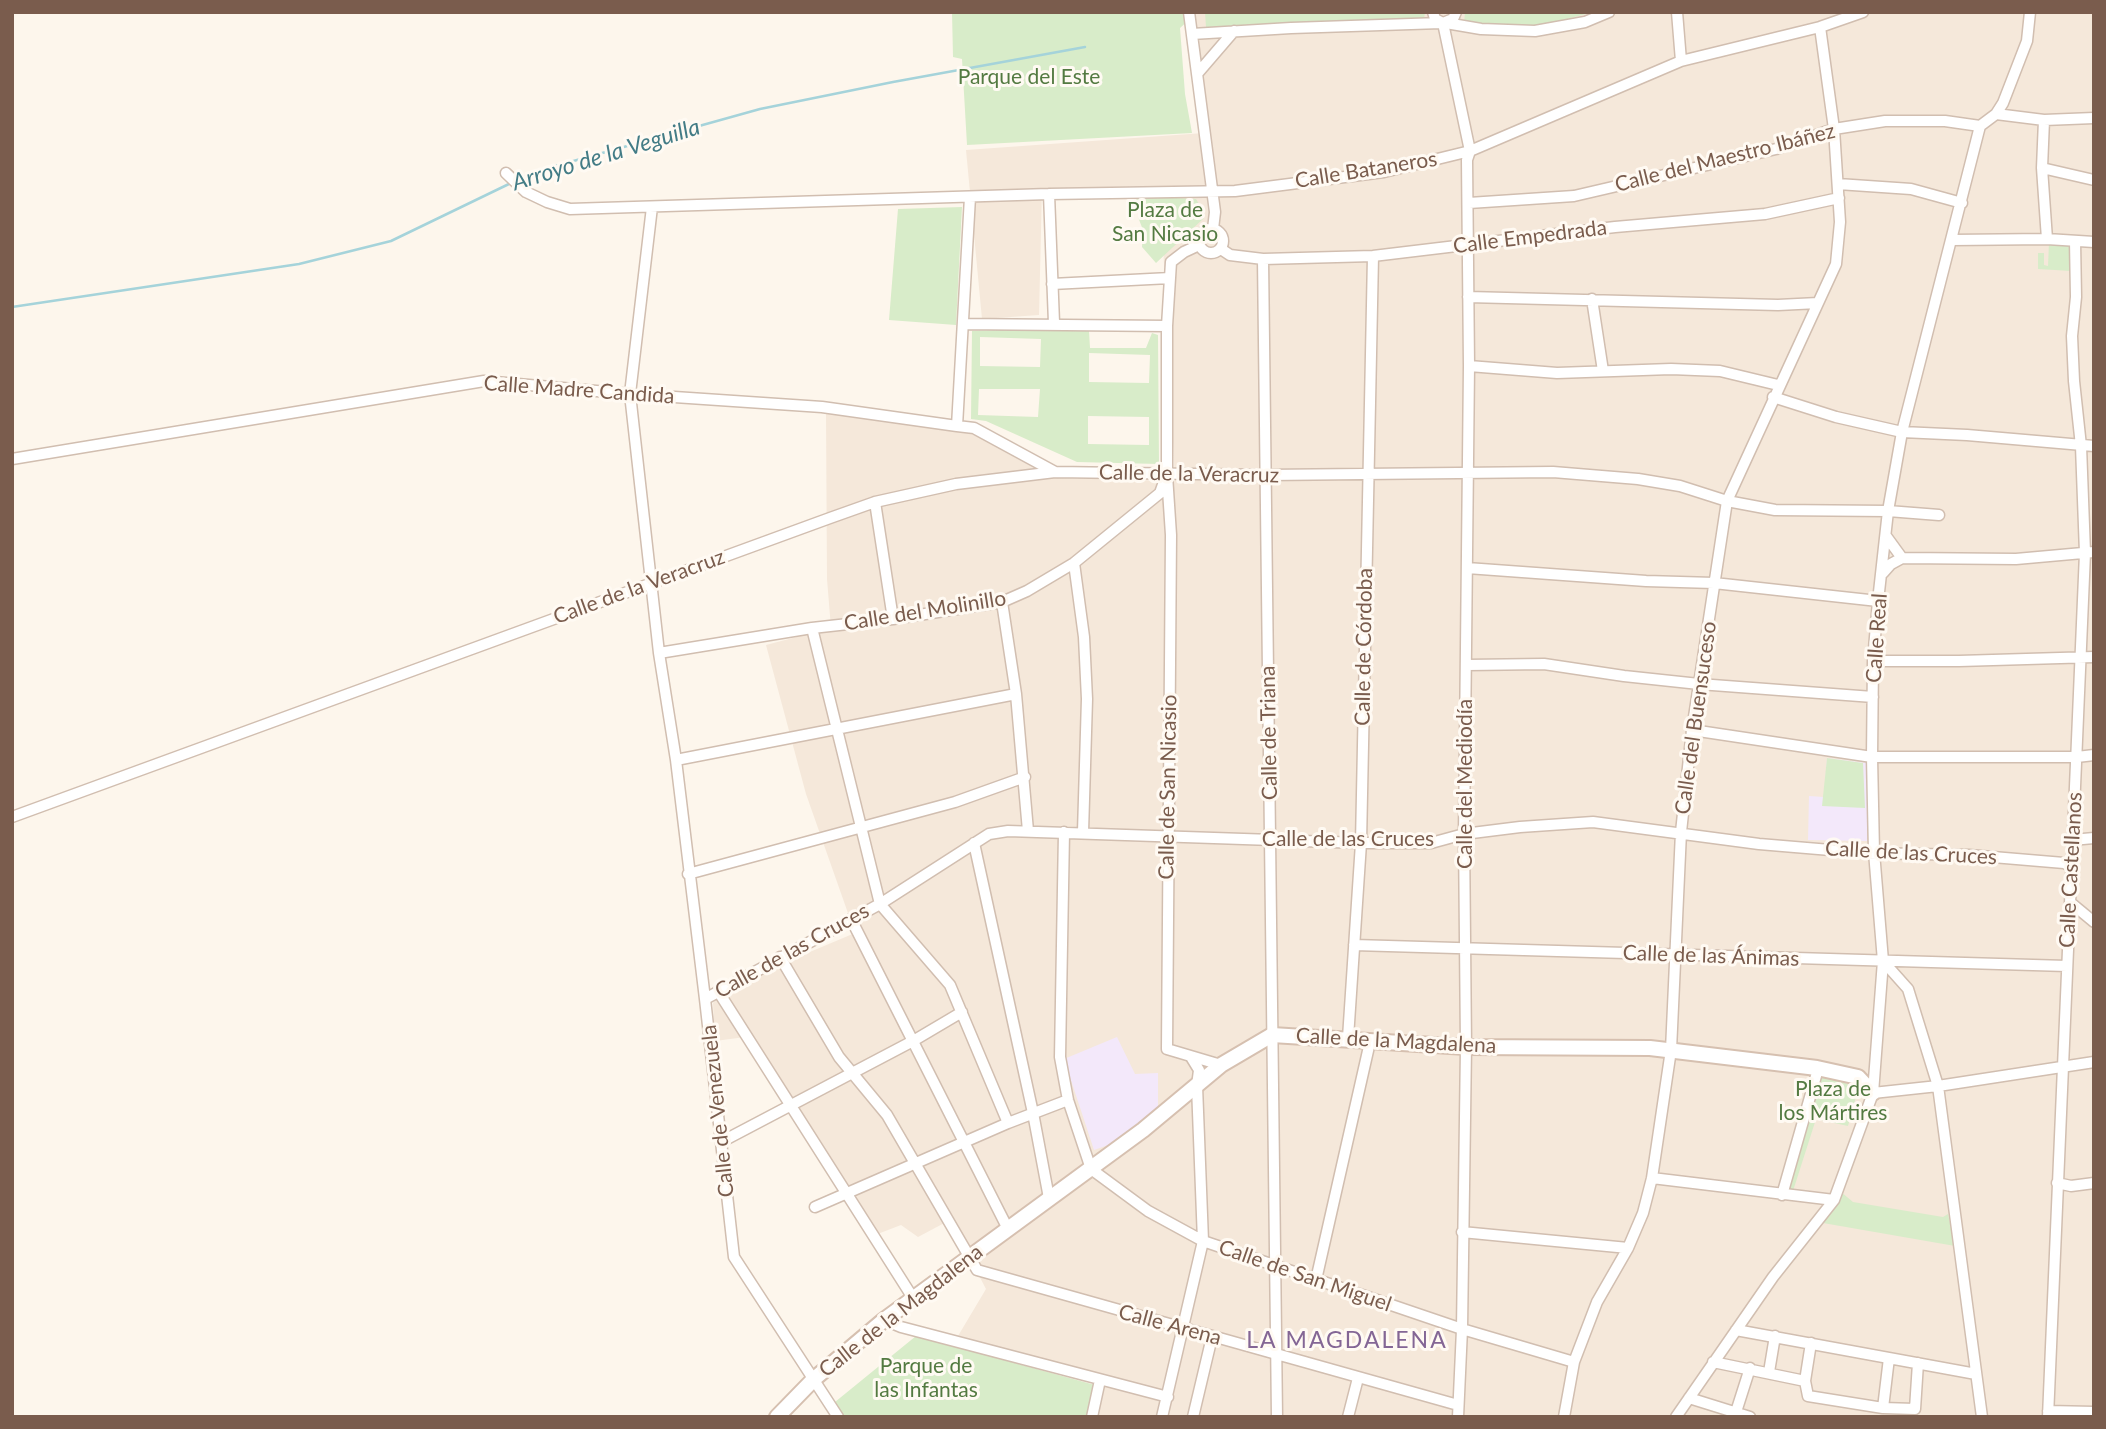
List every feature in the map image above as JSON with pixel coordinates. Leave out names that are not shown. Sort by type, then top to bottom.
[{"type":"street","points":[[1189,12],[1215,212],[1213,229]]},
{"type":"street","points":[[1433,12],[1435,19],[1444,23],[1453,19],[1456,12]]},
{"type":"street","points":[[1192,34],[1444,23],[1481,29],[1535,31],[1585,22],[1609,12]]},
{"type":"street","points":[[1677,12],[1681,61]]},
{"type":"street","name":"Calle Bataneros","points":[[508,175],[518,187],[547,202],[570,209],[1235,191],[1384,172],[1470,151],[1681,61],[1819,27],[1863,12]]},
{"type":"street","points":[[1980,127],[1996,114],[2003,103],[2026,41],[2030,12]]},
{"type":"street","name":"Calle del Mediodía","points":[[1444,23],[1470,151],[1467,160],[1469,366],[1464,834],[1466,1047],[1458,1417]]},
{"type":"street","name":"Calle del Buensuceso","points":[[1564,1417],[1574,1362],[1597,1302],[1628,1248],[1643,1213],[1652,1178],[1671,1051],[1681,832],[1692,730],[1727,501],[1778,385],[1836,264],[1840,222],[1838,184],[1834,130],[1819,27]]},
{"type":"street","points":[[1197,74],[1234,31]]},
{"type":"street","points":[[1996,114],[2044,120],[2094,118]]},
{"type":"street","name":"Calle del Maestro Ibáñez","points":[[1469,202],[1574,196],[1776,149],[1834,130],[1907,119],[1945,121],[1980,127]]},
{"type":"street","points":[[2044,120],[2042,168],[2047,239]]},
{"type":"street","name":"Calle Real","points":[[1676,1417],[1773,1277],[1834,1200],[1873,1093],[1883,961],[1874,852],[1872,757],[1873,661],[1878,601],[1888,511],[1902,432],[1980,127]]},
{"type":"street","points":[[2042,168],[2094,180]]},
{"type":"street","points":[[1838,184],[1911,189],[1963,198]]},
{"type":"street","points":[[1049,194],[1054,323]]},
{"type":"street","points":[[957,426],[970,197]]},
{"type":"street","name":"Calle Empedrada","points":[[1221,249],[1230,256],[1263,259],[1373,256],[1615,227],[1765,214],[1839,198]]},
{"type":"street","name":"Calle de Venezuela","points":[[652,207],[630,394],[659,653],[676,760],[734,1257],[838,1417]]},
{"type":"street","points":[[1213,229],[1223,236],[1224,243],[1221,249],[1209,254],[1199,245],[1201,233],[1213,229]]},
{"type":"street","points":[[1952,240],[2047,239],[2094,243]]},
{"type":"street","name":"Calle Castellanos","points":[[2048,1414],[2080,659],[2089,552],[2074,381],[2075,241]]},
{"type":"street","points":[[1164,497],[1167,475],[1167,326],[1171,262],[1175,257],[1199,245]]},
{"type":"street","name":"Calle de Córdoba","points":[[1348,1038],[1361,843],[1373,256]]},
{"type":"street","name":"Calle de Triana","points":[[1263,259],[1277,1417]]},
{"type":"street","points":[[1052,284],[1170,278]]},
{"type":"street","points":[[1468,297],[1777,305],[1818,303]]},
{"type":"street","points":[[1592,299],[1604,371]]},
{"type":"street","points":[[962,324],[1167,326]]},
{"type":"street","points":[[1469,366],[1558,373],[1720,372],[1778,385]]},
{"type":"street","name":"Calle Madre Candida","points":[[12,459],[484,381],[822,407],[974,428],[1055,472]]},
{"type":"street","points":[[1773,397],[1902,432],[2094,446]]},
{"type":"street","name":"Calle de la Veracruz","points":[[12,817],[651,581],[875,502],[956,484],[1055,472],[1167,475],[1553,472],[1638,479],[1680,486],[1727,501],[1775,510],[1939,514]]},
{"type":"street","name":"Calle del Molinillo","points":[[659,653],[811,628],[893,619],[1002,602],[1027,591],[1074,562],[1164,497]]},
{"type":"street","name":"Calle de San Nicasio","points":[[1164,497],[1171,535],[1167,1049],[1191,1057]]},
{"type":"street","points":[[875,502],[893,619]]},
{"type":"street","points":[[1886,536],[1902,558]]},
{"type":"street","points":[[1882,574],[1891,564],[1902,558],[2016,559],[2089,552]]},
{"type":"street","points":[[1074,562],[1084,637],[1087,699],[1083,832]]},
{"type":"street","points":[[1467,568],[1646,581],[1714,583],[1878,601]]},
{"type":"street","points":[[1002,602],[1016,694],[1028,831]]},
{"type":"street","points":[[811,628],[880,904],[950,985],[1008,1123]]},
{"type":"street","points":[[1873,661],[2094,657]]},
{"type":"street","points":[[1467,665],[1544,664],[1699,684],[1873,697]]},
{"type":"street","points":[[676,760],[1016,694]]},
{"type":"street","points":[[1692,730],[1872,757],[2094,755]]},
{"type":"street","points":[[688,874],[956,802],[1025,777]]},
{"type":"street","name":"Calle de las Cruces","points":[[705,999],[880,904],[989,834],[1028,831],[1083,832],[1361,843],[1431,843],[1464,834],[1593,822],[1759,844],[1969,855],[2064,863],[2072,867]]},
{"type":"street","points":[[1064,832],[1060,1057],[1068,1100],[1091,1169]]},
{"type":"street","points":[[2072,840],[2094,838]]},
{"type":"street","points":[[974,844],[1049,1198]]},
{"type":"street","points":[[2071,903],[2094,922]]},
{"type":"street","points":[[851,919],[1008,1229]]},
{"type":"street","name":"Calle de las Ánimas","points":[[1354,945],[2067,966]]},
{"type":"street","points":[[780,957],[839,1057],[887,1115],[969,1257]]},
{"type":"street","points":[[1883,961],[1908,989],[1938,1086],[1982,1417]]},
{"type":"street","points":[[718,991],[913,1298]]},
{"type":"street","points":[[721,1142],[913,1041],[962,1012]]},
{"type":"street","name":"Calle de la Magdalena","points":[[777,1417],[814,1379],[884,1320],[1091,1169],[1221,1065],[1272,1035],[1466,1047],[1650,1048],[1818,1069],[1858,1077],[1873,1093]]},
{"type":"street","points":[[1316,1280],[1370,1042]]},
{"type":"street","points":[[1191,1057],[1221,1065]]},
{"type":"street","points":[[1163,1417],[1203,1241],[1197,1086],[1199,1070],[1191,1057]]},
{"type":"street","points":[[1873,1093],[2094,1062]]},
{"type":"street","points":[[1782,1195],[1818,1069]]},
{"type":"street","points":[[815,1207],[1008,1123],[1068,1100]]},
{"type":"street","name":"Calle de San Miguel","points":[[1091,1169],[1148,1211],[1203,1241],[1462,1329],[1574,1362]]},
{"type":"street","points":[[1652,1178],[1834,1200]]},
{"type":"street","points":[[2057,1183],[2071,1186],[2094,1183]]},
{"type":"street","points":[[1462,1232],[1628,1248]]},
{"type":"street","name":"Calle Arena","points":[[969,1257],[977,1270],[988,1274],[1458,1405]]},
{"type":"street","points":[[884,1320],[1168,1397]]},
{"type":"street","points":[[1736,1330],[1976,1374]]},
{"type":"street","points":[[1193,1417],[1212,1336]]},
{"type":"street","points":[[1769,1372],[1775,1336]]},
{"type":"street","points":[[1811,1343],[1805,1381],[1808,1396],[1883,1408],[1915,1409],[1918,1363]]},
{"type":"street","points":[[1883,1408],[1889,1358]]},
{"type":"street","points":[[1713,1362],[1805,1381]]},
{"type":"street","points":[[1737,1412],[1750,1368]]},
{"type":"street","points":[[1348,1417],[1358,1378]]},
{"type":"street","points":[[1092,1417],[1101,1380]]},
{"type":"street","points":[[1689,1398],[1750,1416]]},
{"type":"street","points":[[2048,1414],[2094,1412]]},
{"type":"shaded area","points":[[1191,12],[2094,12],[2094,1417],[1089,1417],[1094,1376],[958,1336],[986,1289],[950,1220],[918,1237],[901,1225],[875,1235],[852,1192],[790,1100],[753,1036],[715,1041],[713,1003],[724,988],[855,933],[806,794],[766,645],[831,628],[827,579],[826,413],[970,428],[1057,478],[1175,481],[1160,186],[1042,189],[1039,315],[982,319],[966,150],[1204,133]]},
{"type":"shaded area","points":[[1827,758],[1867,763],[1867,841],[1808,840],[1809,796],[1824,797]]},
{"type":"shaded area","points":[[1117,1037],[1135,1074],[1158,1073],[1158,1114],[1117,1142],[1094,1150],[1064,1059]]},
{"type":"green space","name":"Parque del Este","points":[[952,12],[1180,12],[1190,19],[1180,28],[1185,94],[1192,133],[967,145],[962,59],[953,57]]},
{"type":"green space","points":[[1205,12],[1425,12],[1424,20],[1206,27]]},
{"type":"green space","points":[[1465,12],[1593,12],[1545,25],[1516,26],[1464,23]]},
{"type":"green space","name":"Plaza de San Nicasio","points":[[1136,196],[1196,199],[1204,218],[1156,263],[1142,247],[1143,230],[1138,217],[1145,211],[1145,206],[1136,201]]},
{"type":"green space","points":[[962,207],[956,325],[889,320],[898,209]]},
{"type":"green space","points":[[2049,242],[2071,244],[2071,271],[2038,269],[2038,253],[2044,253],[2044,265],[2048,266]]},
{"type":"green space","points":[[972,331],[1089,331],[1090,348],[1146,348],[1152,333],[1158,335],[1159,464],[1077,462],[986,421],[971,419]],"holes":[[[980,337],[1041,339],[1040,367],[980,366]],[[1089,353],[1150,355],[1149,383],[1089,382]],[[979,389],[1040,389],[1038,417],[978,415]],[[1088,416],[1149,417],[1149,445],[1088,444]]]},
{"type":"green space","points":[[1827,758],[1863,763],[1865,808],[1822,806]]},
{"type":"green space","name":"Plaza de los Mártires","points":[[1818,1077],[1841,1081],[1855,1088],[1857,1093],[1848,1126],[1816,1119],[1793,1191],[1779,1189]]},
{"type":"green space","points":[[1841,1192],[1853,1202],[1943,1217],[1948,1214],[1955,1246],[1823,1223]]},
{"type":"green space","name":"Parque de las Infantas","points":[[916,1336],[1095,1385],[1087,1417],[843,1417],[835,1402]]},
{"type":"waterway","name":"Arroyo de la Veguilla","points":[[517,180],[534,172],[760,109],[1085,47]]},
{"type":"waterway","name":"Arroyo de la Veguilla","points":[[12,307],[299,264],[391,241],[511,183]]},
{"type":"district","name":"LA MAGDALENA","points":[[1347,1341]]}]
